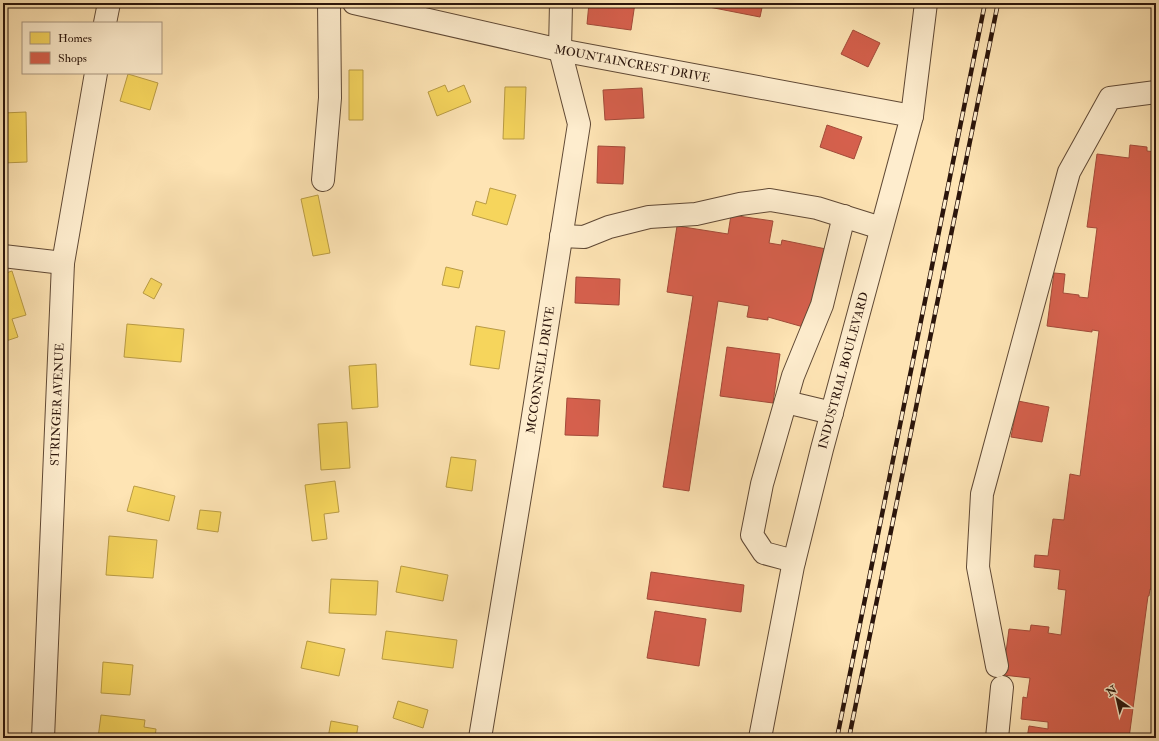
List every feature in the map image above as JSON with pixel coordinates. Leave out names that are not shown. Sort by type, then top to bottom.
[{"type":"street","points":[[105,22],[109,3]]},
{"type":"street","points":[[323,180],[330,98],[329,3]]},
{"type":"street","name":"MOUNTAINCREST DRIVE","points":[[354,3],[560,50],[912,116]]},
{"type":"street","name":"MCCONNELL DRIVE","points":[[480,738],[528,448],[579,124],[560,50],[560,3]]},
{"type":"street","name":"INDUSTRIAL BOULEVARD","points":[[760,738],[794,560],[832,412],[912,116],[926,3]]},
{"type":"street","name":"STRINGER AVENUE","points":[[43,738],[63,264],[96,74]]},
{"type":"street","points":[[997,666],[978,567],[982,494],[1069,172],[1110,98],[1156,92]]},
{"type":"street","points":[[561,236],[584,237],[609,227],[649,217],[696,214],[740,204],[770,200],[817,208],[881,228]]},
{"type":"street","points":[[794,560],[764,553],[752,535],[762,484],[793,376],[822,305],[844,216]]},
{"type":"street","points":[[3,256],[63,264]]},
{"type":"street","points":[[786,402],[832,412]]},
{"type":"street","points":[[997,738],[1002,687]]},
{"type":"building: Homes","points":[[479,3],[511,3],[479,6]]},
{"type":"building: Homes","points":[[349,70],[363,70],[363,120],[349,120]]},
{"type":"building: Homes","points":[[128,74],[158,83],[150,110],[120,101]]},
{"type":"building: Homes","points":[[445,85],[448,92],[464,85],[471,102],[437,116],[428,92]]},
{"type":"building: Homes","points":[[505,87],[526,87],[524,139],[503,139]]},
{"type":"building: Homes","points":[[26,112],[27,162],[3,163],[3,113]]},
{"type":"building: Homes","points":[[490,188],[516,195],[507,225],[472,215],[476,201],[486,204]]},
{"type":"building: Homes","points":[[318,195],[330,253],[313,256],[301,199]]},
{"type":"building: Homes","points":[[446,267],[463,271],[459,288],[442,285]]},
{"type":"building: Homes","points":[[12,271],[26,315],[12,319],[18,337],[3,342],[3,274]]},
{"type":"building: Homes","points":[[151,278],[162,284],[154,299],[143,293]]},
{"type":"building: Homes","points":[[127,324],[184,329],[181,362],[124,357]]},
{"type":"building: Homes","points":[[476,326],[505,331],[499,369],[470,365]]},
{"type":"building: Homes","points":[[376,364],[378,407],[352,409],[349,366]]},
{"type":"building: Homes","points":[[347,422],[350,468],[321,470],[318,424]]},
{"type":"building: Homes","points":[[451,457],[476,460],[472,491],[446,487]]},
{"type":"building: Homes","points":[[335,481],[339,512],[324,514],[327,539],[312,541],[305,485]]},
{"type":"building: Homes","points":[[134,486],[175,496],[169,521],[127,511]]},
{"type":"building: Homes","points":[[200,510],[221,512],[218,532],[197,529]]},
{"type":"building: Homes","points":[[109,536],[157,540],[153,578],[106,575]]},
{"type":"building: Homes","points":[[401,566],[448,575],[443,601],[396,592]]},
{"type":"building: Homes","points":[[331,579],[378,581],[376,615],[329,613]]},
{"type":"building: Homes","points":[[386,631],[457,640],[453,668],[382,659]]},
{"type":"building: Homes","points":[[307,641],[345,649],[339,676],[301,668]]},
{"type":"building: Homes","points":[[103,662],[133,665],[130,695],[101,693]]},
{"type":"building: Homes","points":[[398,701],[428,710],[423,728],[393,718]]},
{"type":"building: Homes","points":[[101,715],[145,720],[144,727],[156,729],[155,738],[98,738]]},
{"type":"building: Homes","points":[[331,721],[358,726],[356,738],[328,738]]},
{"type":"building: Shops","points":[[589,3],[635,3],[631,30],[587,24]]},
{"type":"building: Shops","points":[[705,3],[763,3],[760,17],[704,6]]},
{"type":"building: Shops","points":[[849,3],[886,3],[885,7]]},
{"type":"building: Shops","points":[[853,30],[880,43],[868,67],[841,54]]},
{"type":"building: Shops","points":[[642,88],[644,118],[605,120],[603,90]]},
{"type":"building: Shops","points":[[827,125],[862,137],[854,159],[820,147]]},
{"type":"building: Shops","points":[[1130,145],[1147,147],[1147,151],[1156,152],[1156,539],[1152,558],[1156,559],[1156,569],[1153,590],[1150,589],[1148,596],[1129,738],[1027,738],[1029,726],[1048,729],[1048,722],[1021,719],[1023,697],[1027,698],[1030,678],[1003,675],[1009,629],[1030,631],[1031,625],[1049,627],[1048,633],[1061,635],[1066,590],[1058,589],[1060,570],[1034,567],[1035,555],[1048,556],[1053,519],[1064,520],[1070,474],[1080,476],[1099,331],[1092,330],[1092,332],[1047,326],[1054,273],[1065,274],[1063,293],[1088,298],[1097,228],[1087,227],[1097,154],[1129,158]]},
{"type":"building: Shops","points":[[598,146],[625,147],[623,184],[597,183]]},
{"type":"building: Shops","points":[[731,215],[773,221],[769,243],[781,245],[782,240],[826,249],[807,328],[768,317],[768,320],[747,317],[749,306],[718,301],[689,491],[663,487],[693,296],[667,292],[677,226],[728,234]]},
{"type":"building: Shops","points":[[576,277],[620,279],[619,305],[575,303]]},
{"type":"building: Shops","points":[[727,347],[780,354],[773,403],[720,396]]},
{"type":"building: Shops","points":[[567,398],[600,400],[598,436],[565,435]]},
{"type":"building: Shops","points":[[1018,401],[1049,407],[1042,442],[1011,437]]},
{"type":"building: Shops","points":[[651,572],[744,585],[741,612],[647,599]]},
{"type":"building: Shops","points":[[655,611],[706,619],[699,666],[647,658]]},
{"type":"railway","points":[[837,738],[985,3]]},
{"type":"railway","points":[[849,738],[998,3]]}]
